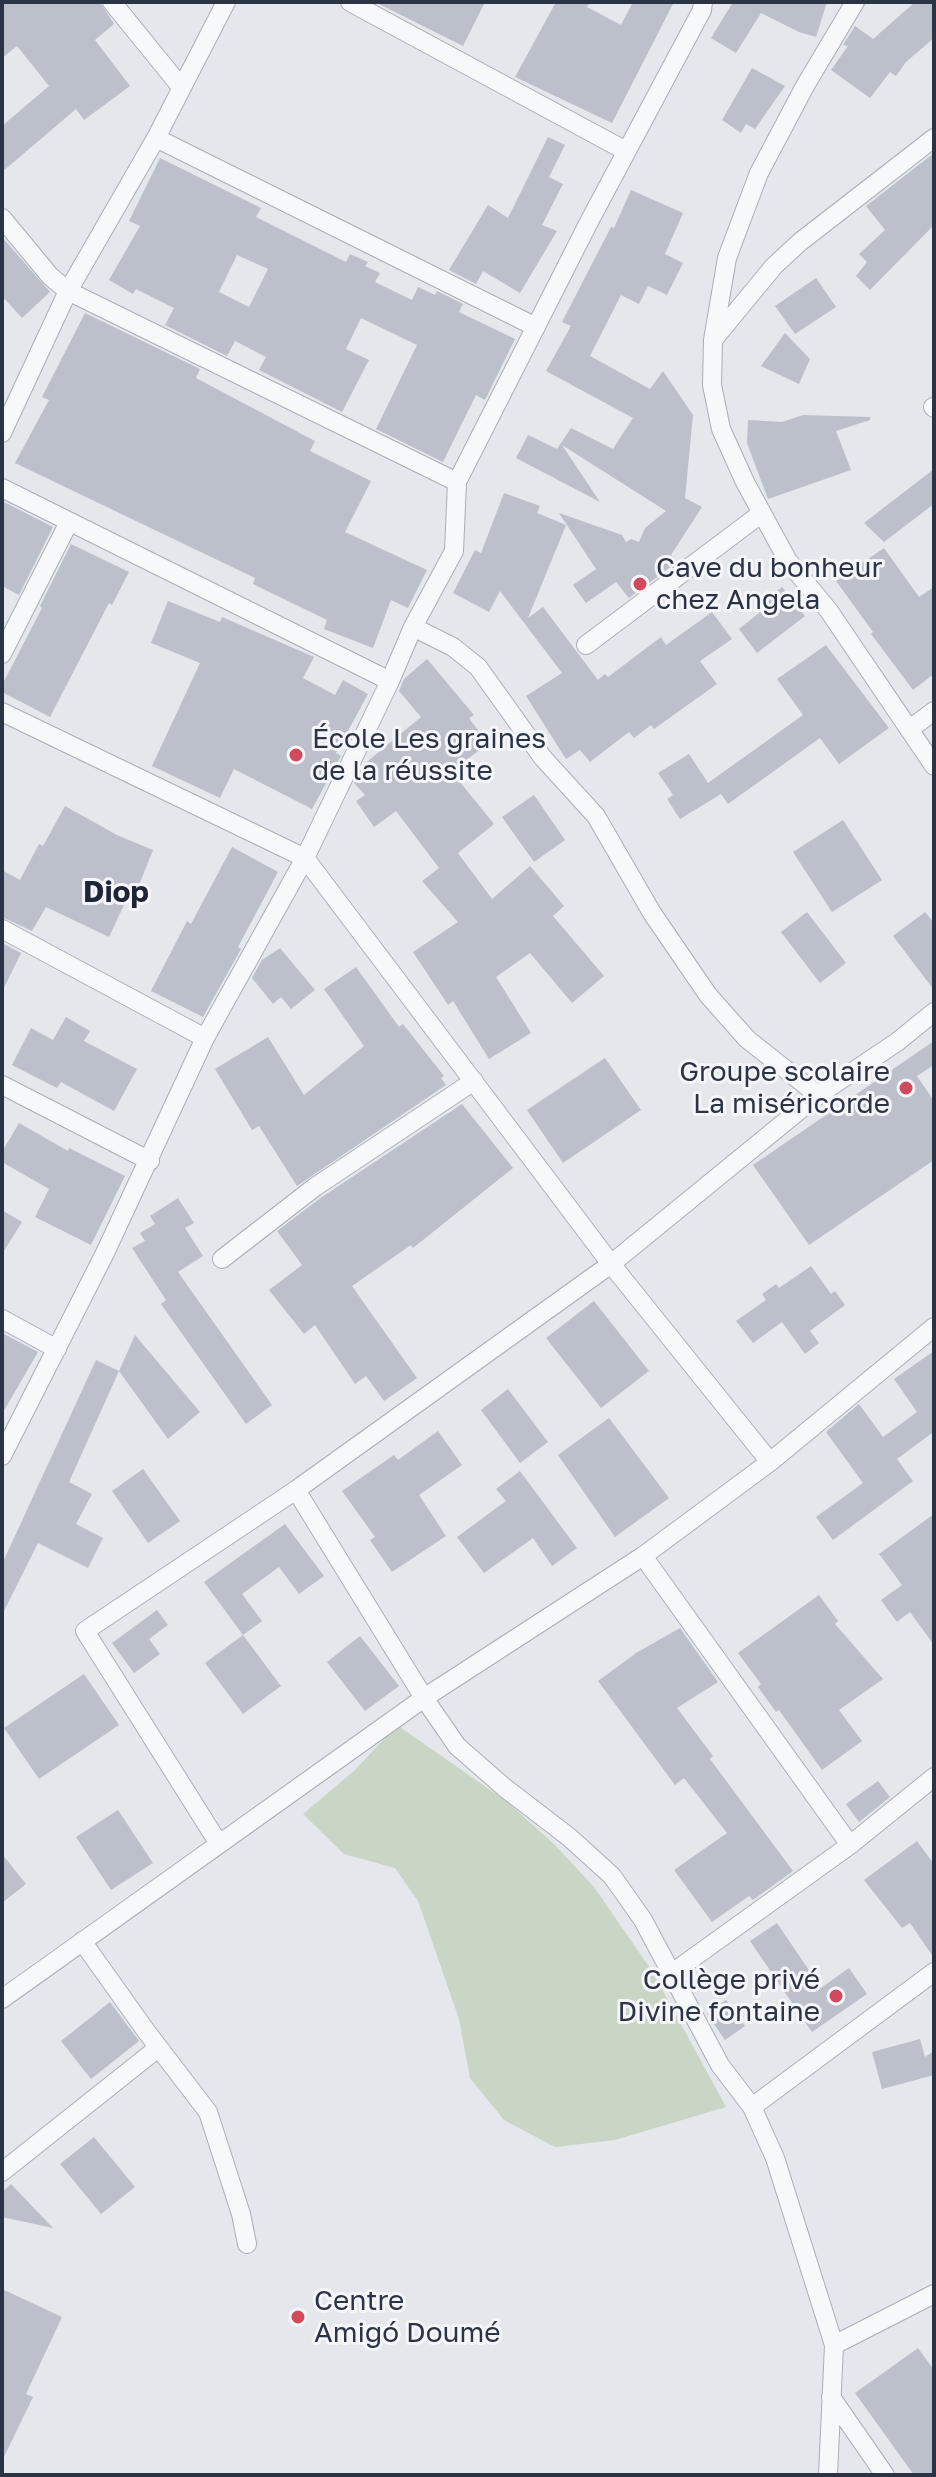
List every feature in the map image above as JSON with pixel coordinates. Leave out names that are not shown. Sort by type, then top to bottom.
[{"type":"street","points":[[112,2],[181,87]]},
{"type":"street","points":[[2,433],[68,291],[156,138],[226,2]]},
{"type":"street","points":[[350,2],[626,151]]},
{"type":"street","points":[[2,1456],[150,1161],[205,1038],[305,858],[413,627],[454,551],[457,482],[626,151],[702,10],[703,2]]},
{"type":"street","points":[[855,2],[805,86],[759,173],[727,258],[713,340],[712,385],[721,429],[788,561],[829,611],[934,766]]},
{"type":"street","points":[[156,138],[536,327]]},
{"type":"street","points":[[713,340],[791,250],[934,138]]},
{"type":"street","points":[[2,218],[50,276],[68,291],[457,482]]},
{"type":"street","points":[[2,488],[390,681]]},
{"type":"street","points":[[586,645],[762,513]]},
{"type":"street","points":[[2,654],[69,522]]},
{"type":"street","points":[[413,627],[453,647],[478,667],[543,758],[596,816],[652,913],[708,995],[747,1039],[818,1095]]},
{"type":"street","points":[[911,728],[934,711]]},
{"type":"street","points":[[2,712],[305,858],[611,1264],[770,1462]]},
{"type":"street","points":[[2,929],[205,1038]]},
{"type":"street","points":[[219,1844],[85,1631],[296,1490],[611,1264],[818,1095],[897,1042],[934,1012]]},
{"type":"street","points":[[222,1259],[315,1187],[474,1081]]},
{"type":"street","points":[[2,1085],[150,1161]]},
{"type":"street","points":[[2,1319],[57,1349]]},
{"type":"street","points":[[2,1999],[424,1698],[643,1556],[770,1462],[934,1327]]},
{"type":"street","points":[[296,1490],[457,1746],[612,1876],[643,1920],[720,2065],[752,2107],[775,2158],[834,2345],[828,2475]]},
{"type":"street","points":[[643,1556],[850,1845]]},
{"type":"street","points":[[672,1973],[850,1845],[934,1777]]},
{"type":"street","points":[[82,1941],[208,2112],[241,2214],[247,2244]]},
{"type":"street","points":[[752,2107],[934,1972]]},
{"type":"street","points":[[2,2172],[158,2048]]},
{"type":"street","points":[[834,2345],[934,2294]]},
{"type":"street","points":[[831,2397],[885,2475]]},
{"type":"green space","points":[[397,1725],[506,1801],[554,1844],[594,1887],[652,1971],[726,2107],[615,2140],[555,2147],[504,2120],[470,2078],[459,2019],[418,1901],[395,1868],[344,1854],[303,1814],[355,1770]]},
{"type":"building","points":[[2,2],[100,2],[114,24],[95,40],[130,86],[84,120],[76,109],[2,172],[2,126],[49,86],[17,46],[2,58]]},
{"type":"building","points":[[375,2],[485,2],[463,46]]},
{"type":"building","points":[[556,2],[590,2],[587,7],[621,25],[633,2],[674,2],[612,123],[515,77]]},
{"type":"building","points":[[733,2],[827,2],[816,37],[761,13],[736,53],[711,38]]},
{"type":"building","points":[[915,2],[934,2],[934,38],[906,62],[896,76],[890,72],[870,98],[831,70],[848,46],[843,45],[855,26],[873,39]]},
{"type":"building","points":[[752,68],[785,86],[755,129],[746,124],[741,133],[722,120]]},
{"type":"building","points":[[548,137],[565,145],[549,177],[563,184],[542,225],[557,231],[520,293],[483,271],[476,284],[449,270],[488,205],[508,218]]},
{"type":"building","points":[[934,153],[934,225],[870,290],[856,276],[867,262],[859,254],[885,230],[866,206]]},
{"type":"building","points":[[160,158],[261,208],[256,217],[346,262],[350,254],[368,262],[365,266],[380,273],[375,282],[412,300],[418,287],[435,295],[437,291],[463,304],[459,312],[515,339],[485,400],[476,395],[443,462],[376,429],[417,345],[361,318],[346,349],[369,360],[342,412],[259,370],[266,357],[235,341],[227,356],[165,325],[174,308],[136,289],[133,294],[109,280],[140,226],[129,221]],"holes":[[[237,255],[268,269],[249,307],[219,292]]]},
{"type":"building","points":[[631,190],[683,213],[665,254],[683,263],[667,295],[648,286],[639,304],[621,295],[590,356],[650,389],[663,371],[693,415],[685,498],[702,507],[671,555],[677,562],[629,598],[616,582],[586,603],[573,585],[596,569],[559,513],[622,535],[626,542],[631,539],[639,542],[645,528],[666,511],[562,445],[600,502],[516,458],[528,435],[557,449],[571,428],[613,449],[633,418],[546,371],[571,326],[562,322],[611,227],[614,228]]},
{"type":"building","points":[[2,237],[50,292],[22,318],[2,296]]},
{"type":"building","points":[[816,278],[836,307],[795,334],[775,306]]},
{"type":"building","points":[[85,313],[200,369],[196,378],[315,441],[310,451],[371,481],[345,532],[427,570],[408,608],[391,600],[373,648],[324,629],[327,620],[253,584],[255,578],[15,463],[49,400],[42,397]]},
{"type":"building","points":[[785,333],[810,359],[799,384],[761,366]]},
{"type":"building","points":[[803,415],[870,417],[870,420],[836,431],[851,470],[768,499],[747,443],[748,420],[782,422]]},
{"type":"building","points":[[934,469],[934,504],[884,542],[864,523]]},
{"type":"building","points":[[504,493],[540,506],[537,513],[566,525],[528,618],[543,607],[598,680],[605,674],[608,677],[661,637],[666,645],[712,612],[732,639],[700,661],[717,684],[654,729],[651,725],[634,738],[629,732],[590,762],[580,750],[566,759],[526,696],[562,673],[500,591],[489,612],[453,593],[475,550],[481,553]]},
{"type":"building","points":[[2,501],[53,527],[19,595],[2,586]]},
{"type":"building","points":[[71,544],[129,572],[112,605],[109,603],[50,717],[2,692],[2,685]]},
{"type":"building","points":[[884,548],[919,597],[934,587],[934,674],[913,690],[836,581]]},
{"type":"building","points":[[782,587],[805,616],[757,653],[739,629],[769,605],[765,601]]},
{"type":"building","points":[[168,601],[220,622],[222,617],[314,657],[303,678],[335,695],[343,680],[368,694],[336,753],[341,756],[312,809],[234,769],[220,798],[152,766],[200,663],[151,643]]},
{"type":"building","points":[[826,645],[889,728],[839,764],[820,738],[728,804],[721,794],[680,819],[667,799],[673,795],[658,773],[689,754],[708,783],[803,715],[777,679]]},
{"type":"building","points":[[427,659],[474,715],[469,718],[488,744],[451,771],[494,824],[458,853],[492,899],[530,866],[564,906],[553,916],[604,976],[572,1003],[530,953],[496,977],[531,1033],[489,1059],[453,1001],[448,1005],[413,952],[458,922],[422,881],[439,868],[396,811],[374,827],[356,801],[365,795],[354,783],[362,766],[421,717],[399,691],[404,679]]},
{"type":"building","points":[[534,795],[565,840],[534,862],[502,817]]},
{"type":"building","points":[[65,806],[117,835],[153,850],[137,890],[132,888],[109,937],[46,907],[32,931],[2,917],[2,870],[20,880],[39,844],[43,846]]},
{"type":"building","points":[[843,820],[882,880],[832,912],[793,852]]},
{"type":"building","points":[[232,847],[278,872],[238,947],[241,949],[203,1017],[151,991],[187,921],[191,924]]},
{"type":"building","points":[[807,912],[846,963],[820,983],[781,932]]},
{"type":"building","points":[[925,912],[934,923],[934,990],[893,936]]},
{"type":"building","points":[[2,943],[21,953],[2,992]]},
{"type":"building","points":[[280,948],[315,990],[291,1009],[281,997],[273,1004],[252,978],[262,960]]},
{"type":"building","points":[[356,967],[399,1027],[403,1024],[444,1076],[441,1078],[446,1085],[297,1186],[259,1126],[252,1130],[215,1069],[268,1037],[304,1095],[364,1046],[324,989]]},
{"type":"building","points":[[66,1017],[90,1031],[84,1041],[137,1069],[114,1111],[61,1082],[57,1088],[12,1065],[31,1028],[53,1040]]},
{"type":"building","points":[[934,1041],[934,1065],[917,1076],[934,1101],[934,1160],[809,1245],[753,1165]]},
{"type":"building","points":[[605,1058],[641,1110],[563,1163],[527,1110]]},
{"type":"building","points":[[462,1104],[513,1168],[413,1248],[411,1245],[352,1286],[417,1378],[384,1401],[366,1376],[355,1384],[315,1325],[304,1334],[269,1290],[302,1265],[277,1231],[322,1197]]},
{"type":"building","points":[[19,1123],[68,1151],[69,1148],[125,1176],[91,1245],[35,1217],[49,1189],[2,1162],[2,1152]]},
{"type":"building","points":[[178,1198],[194,1223],[185,1228],[203,1256],[178,1272],[272,1405],[246,1424],[161,1304],[166,1300],[132,1248],[145,1241],[140,1233],[155,1224],[150,1216]]},
{"type":"building","points":[[2,1210],[22,1222],[2,1254]]},
{"type":"building","points":[[811,1266],[831,1294],[835,1291],[845,1305],[810,1331],[819,1343],[805,1354],[782,1322],[753,1343],[736,1321],[766,1300],[762,1294],[776,1284],[779,1288]]},
{"type":"building","points":[[594,1301],[649,1371],[601,1408],[546,1338]]},
{"type":"building","points":[[2,1333],[38,1352],[2,1414]]},
{"type":"building","points":[[135,1335],[200,1412],[168,1439],[119,1371]]},
{"type":"building","points":[[934,1351],[934,1437],[932,1433],[897,1459],[913,1481],[833,1540],[816,1517],[863,1483],[826,1432],[859,1404],[883,1437],[917,1412],[894,1379]]},
{"type":"building","points":[[96,1360],[119,1371],[69,1482],[92,1494],[76,1524],[103,1538],[88,1568],[38,1543],[2,1615],[2,1564]]},
{"type":"building","points":[[508,1389],[548,1442],[520,1463],[481,1410]]},
{"type":"building","points":[[609,1418],[669,1498],[615,1537],[558,1455]]},
{"type":"building","points":[[438,1431],[462,1465],[419,1495],[446,1536],[392,1572],[370,1540],[375,1537],[342,1491],[394,1455],[398,1460]]},
{"type":"building","points":[[143,1469],[180,1521],[148,1543],[112,1491]]},
{"type":"building","points":[[520,1471],[577,1548],[552,1566],[533,1538],[484,1573],[457,1537],[506,1501],[496,1489]]},
{"type":"building","points":[[934,1514],[934,1645],[910,1612],[897,1622],[881,1600],[902,1585],[879,1554]]},
{"type":"building","points":[[285,1524],[324,1576],[299,1594],[279,1567],[242,1594],[262,1621],[243,1635],[204,1582]]},
{"type":"building","points":[[819,1595],[838,1621],[835,1624],[883,1679],[839,1710],[862,1741],[822,1770],[779,1710],[776,1712],[758,1687],[761,1684],[738,1653]]},
{"type":"building","points":[[157,1610],[168,1625],[149,1639],[160,1654],[134,1673],[112,1643]]},
{"type":"building","points":[[680,1628],[718,1682],[677,1708],[713,1756],[710,1759],[793,1871],[753,1900],[749,1896],[712,1922],[674,1870],[727,1833],[684,1778],[675,1785],[598,1681],[636,1653]]},
{"type":"building","points":[[243,1635],[281,1686],[243,1714],[205,1663]]},
{"type":"building","points":[[360,1636],[399,1686],[365,1711],[327,1662]]},
{"type":"building","points":[[84,1674],[119,1725],[39,1779],[4,1728]]},
{"type":"building","points":[[878,1781],[890,1797],[859,1822],[846,1804]]},
{"type":"building","points":[[118,1810],[153,1863],[111,1890],[76,1837]]},
{"type":"building","points":[[917,1841],[934,1864],[934,1958],[910,1923],[902,1928],[864,1880]]},
{"type":"building","points":[[2,1854],[26,1884],[2,1903]]},
{"type":"building","points":[[777,1923],[821,1988],[849,1968],[867,1994],[812,2032],[750,1941]]},
{"type":"building","points":[[726,2000],[745,2026],[725,2040],[707,2014]]},
{"type":"building","points":[[110,2002],[139,2041],[91,2079],[61,2041]]},
{"type":"building","points":[[920,2039],[925,2057],[934,2051],[934,2075],[882,2089],[872,2052]]},
{"type":"building","points":[[94,2137],[135,2187],[101,2214],[60,2164]]},
{"type":"building","points":[[11,2184],[53,2228],[2,2217],[2,2192]]},
{"type":"building","points":[[2,2289],[62,2317],[26,2394],[33,2397],[2,2461]]},
{"type":"building","points":[[918,2348],[934,2370],[934,2475],[914,2475],[855,2393]]},
{"type":"place","name":"Cave du bonheur chez Angela","points":[[640,584]]},
{"type":"place","name":"École Les graines de la réussite","points":[[296,755]]},
{"type":"place","name":"Groupe scolaire La miséricorde","points":[[906,1088]]},
{"type":"place","name":"Collège privé Divine fontaine","points":[[836,1996]]},
{"type":"place","name":"Centre Amigó Doumé","points":[[298,2317]]},
{"type":"district","name":"Diop","points":[[116,892]]}]
